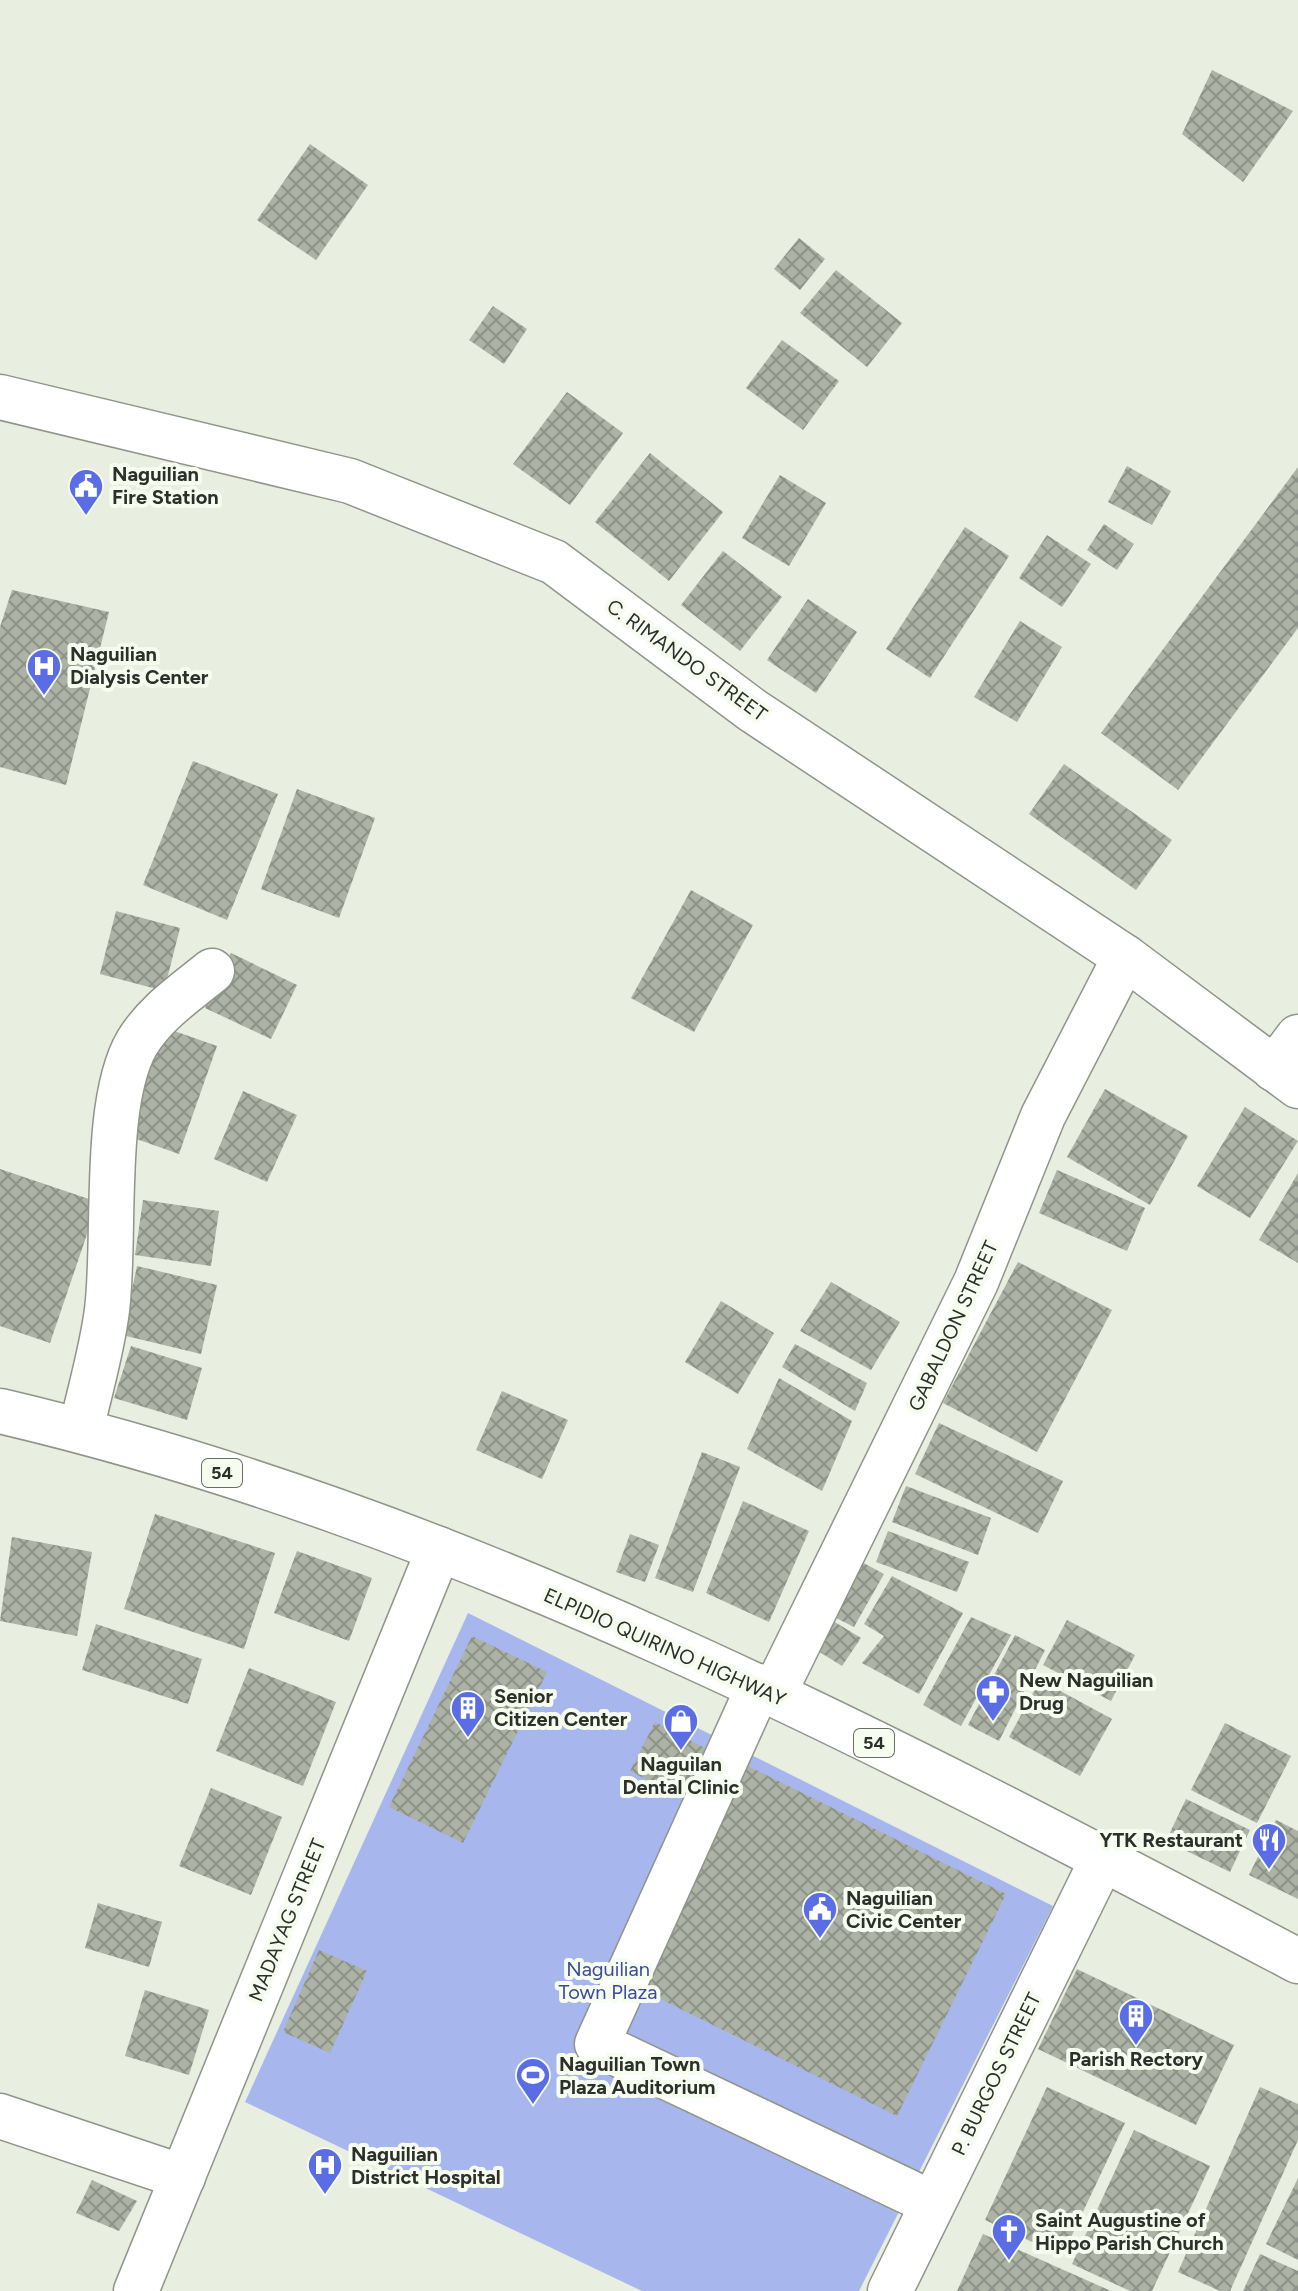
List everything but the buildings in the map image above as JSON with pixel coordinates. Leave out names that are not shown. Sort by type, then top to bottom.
[{"type":"main road","name":"C. RIMANDO STREET","points":[[4,411],[350,481],[554,562],[752,710],[1290,1064]]},
{"type":"main road","name":"GABALDON STREET","points":[[932,2203],[597,2044],[767,1690],[976,1282],[1043,1116],[1125,957]]},
{"type":"main road","points":[[81,1430],[107,1310],[113,1179],[127,1066],[137,1044],[157,1017],[212,971]]},
{"type":"main road","name":"ELPIDIO QUIRINO HIGHWAY","points":[[0,1411],[81,1430],[318,1502],[439,1549],[767,1690],[1103,1858],[1298,1961]]},
{"type":"main road","name":"MADAYAG STREET","points":[[136,2291],[439,1549]]},
{"type":"main road","name":"P. BURGOS STREET","points":[[890,2291],[1103,1858]]},
{"type":"main road","points":[[0,2116],[183,2177]]},
{"type":"green space","name":"Naguilian Town Plaza","points":[[468,1613],[1053,1906],[859,2291],[642,2291],[245,2102]]},
{"type":"place","name":"Naguilian Fire Station","points":[[86,517]]},
{"type":"place","name":"Naguilian Dialysis Center","points":[[44,697]]},
{"type":"place","name":"New Naguilian Drug","points":[[993,1723]]},
{"type":"place","name":"Senior Citizen Center","points":[[468,1739]]},
{"type":"place","name":"Naguilan Dental Clinic","points":[[681,1752]]},
{"type":"place","name":"YTK Restaurant","points":[[1269,1871]]},
{"type":"place","name":"Naguilian Civic Center","points":[[820,1940]]},
{"type":"place","name":"Parish Rectory","points":[[1136,2047]]},
{"type":"place","name":"Naguilian Town Plaza Auditorium","points":[[533,2106]]},
{"type":"place","name":"Naguilian District Hospital","points":[[325,2196]]},
{"type":"place","name":"Saint Augustine of Hippo Parish Church","points":[[1009,2262]]}]
